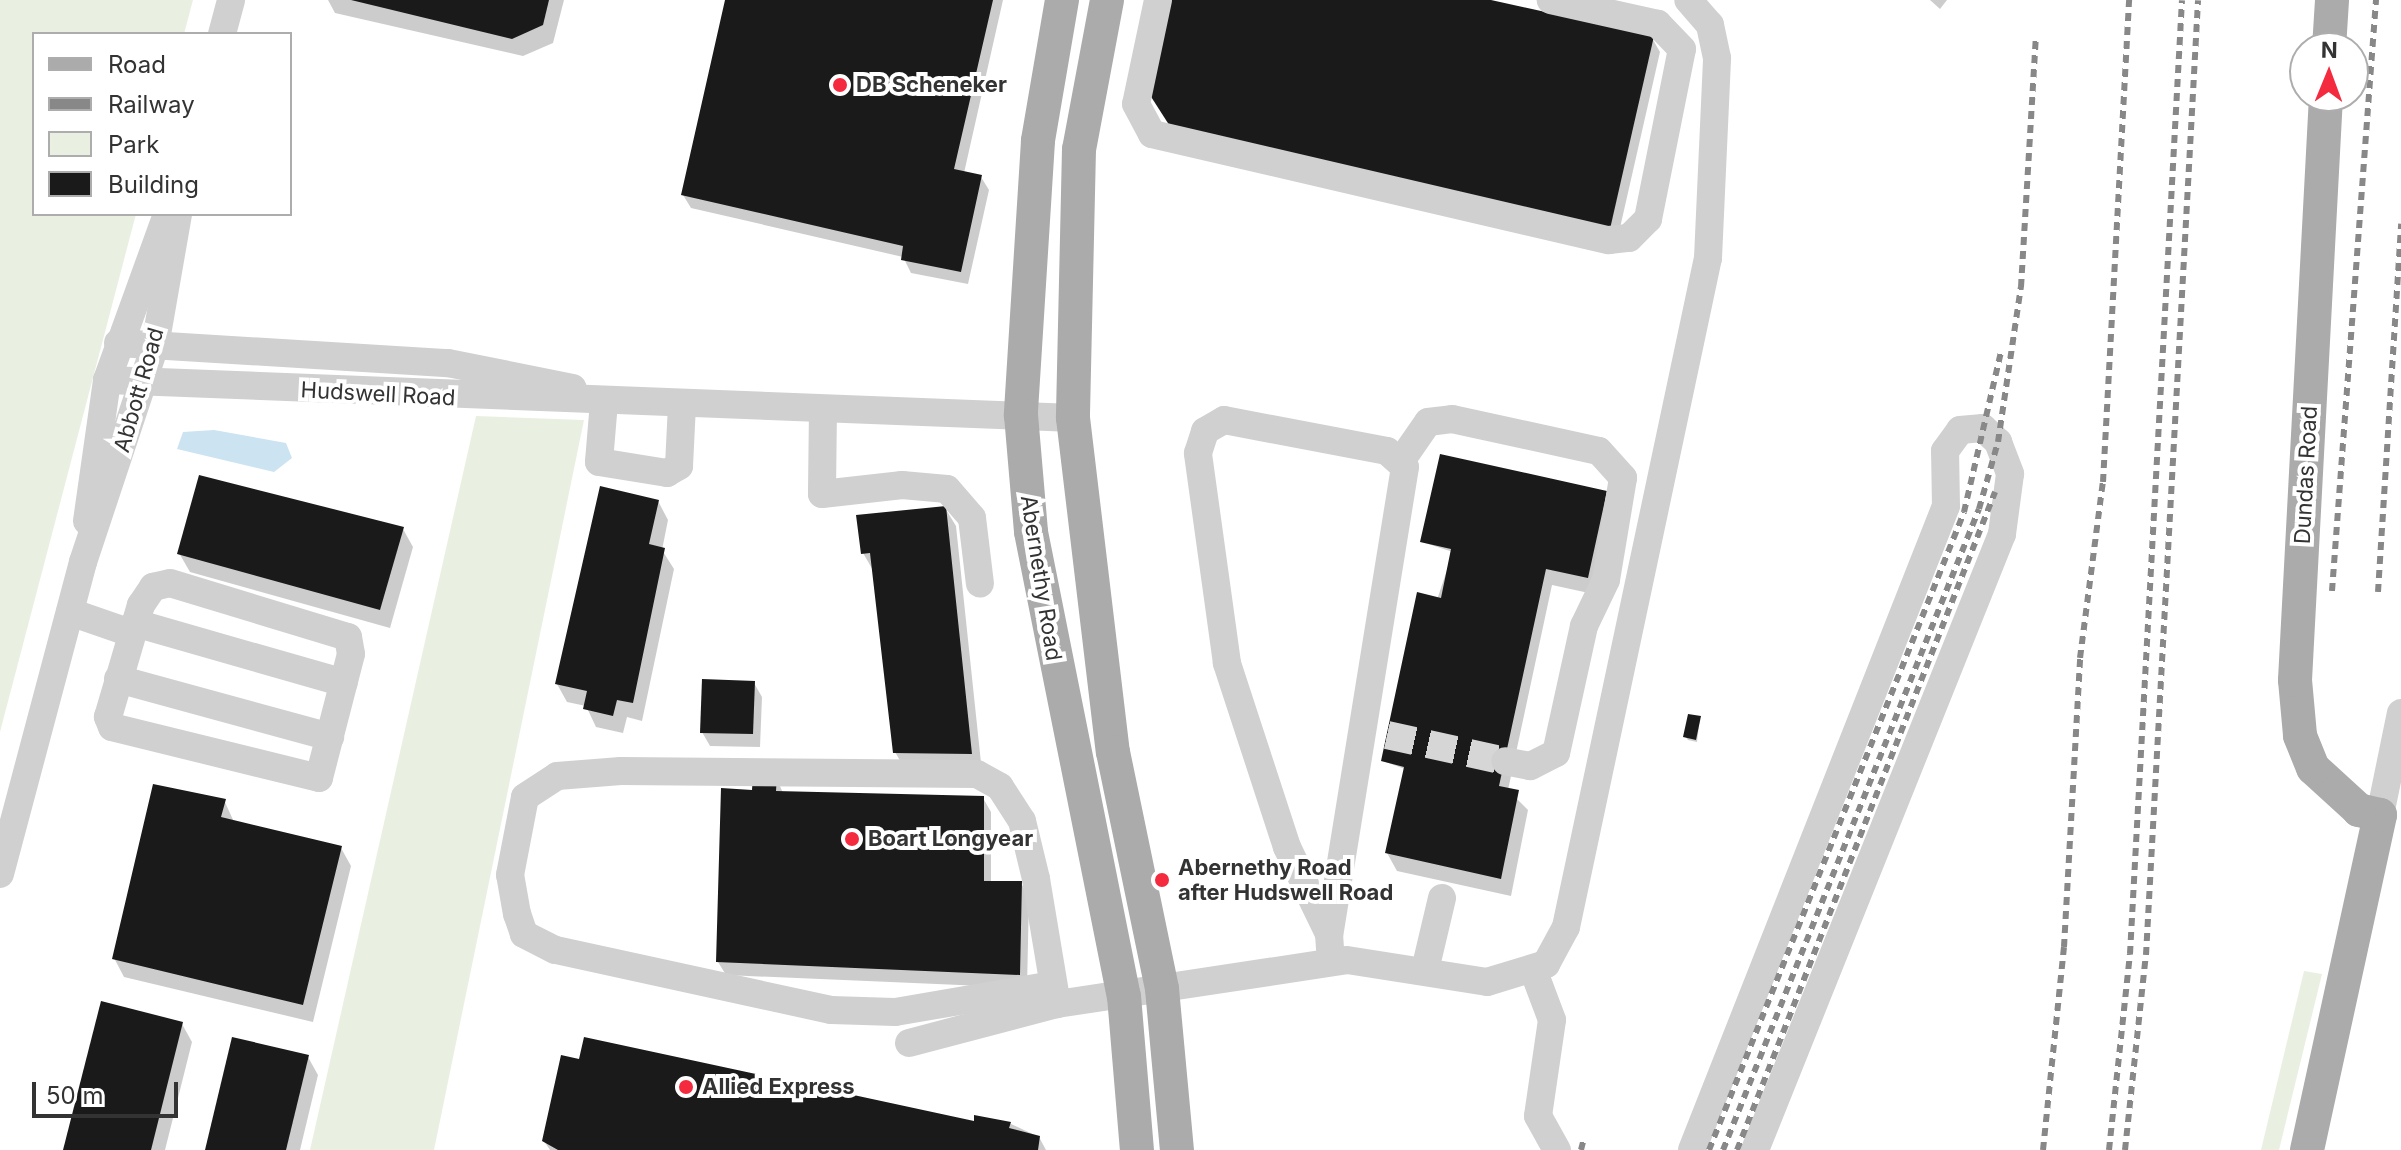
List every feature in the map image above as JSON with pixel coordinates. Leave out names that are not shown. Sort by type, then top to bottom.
[{"type":"main road","name":"Abernethy Road","points":[[1062,0],[1038,141],[1021,415],[1033,547],[1124,996],[1137,1150]]},
{"type":"main road","points":[[1107,0],[1079,149],[1073,418],[1113,752],[1162,989],[1177,1150]]},
{"type":"main road","points":[[2330,32],[2332,0]]},
{"type":"main road","name":"Dundas Road","points":[[2325,112],[2295,680],[2300,735],[2313,768],[2359,810],[2380,815]]},
{"type":"main road","points":[[2307,1150],[2380,815]]},
{"type":"street","points":[[223,32],[231,0]]},
{"type":"street","points":[[1158,0],[1136,104],[1152,134],[1609,240],[1629,238],[1648,219],[1682,49],[1658,24],[1551,0]]},
{"type":"street","points":[[1055,994],[1022,821],[1000,787],[977,774],[723,769],[621,771],[534,785],[525,797],[510,875],[524,934],[555,950],[831,1010],[895,1012],[1055,994],[1124,996],[1330,948],[1487,982],[1534,972],[1566,927],[1708,258],[1717,58],[1710,25],[1688,0]]},
{"type":"street","name":"Abbott Road","points":[[83,562],[107,380],[166,216]]},
{"type":"street","name":"Abbott Road","points":[[0,874],[83,562],[155,346],[178,216]]},
{"type":"street","name":"Hudswell Road","points":[[118,343],[448,363],[648,403]]},
{"type":"street","name":"Hudswell Road","points":[[107,380],[604,402],[1073,418]]},
{"type":"street","points":[[604,402],[599,462],[667,473],[679,466],[682,404]]},
{"type":"street","points":[[823,409],[822,494],[902,485],[947,489],[972,518],[980,584]]},
{"type":"street","points":[[1401,461],[1428,422],[1452,419],[1599,451],[1623,478],[1606,580],[1584,626],[1556,753],[1530,766],[1505,761]]},
{"type":"street","points":[[1237,421],[1387,451],[1401,461],[1406,476],[1376,733],[1330,948],[1287,847],[1238,707],[1198,453],[1213,424],[1237,421]]},
{"type":"street","points":[[1692,1150],[1946,506],[1945,451],[1960,430],[1983,428],[1998,442],[2010,474],[2002,534],[1755,1150]]},
{"type":"street","points":[[170,583],[339,632],[351,654],[319,778],[112,727],[118,679],[133,628],[153,587],[170,583]]},
{"type":"street","points":[[70,612],[344,683]]},
{"type":"street","points":[[118,679],[330,737]]},
{"type":"street","points":[[2380,815],[2401,713]]},
{"type":"street","points":[[1425,970],[1442,898]]},
{"type":"street","points":[[1534,972],[1552,1020],[1538,1116],[1557,1150]]},
{"type":"street","points":[[909,1043],[1055,994]]},
{"type":"green space","points":[[0,0],[193,0],[185,32],[32,32],[32,216],[135,216],[0,732]]},
{"type":"green space","points":[[476,416],[584,420],[434,1150],[310,1150]]},
{"type":"green space","points":[[2304,971],[2322,974],[2279,1150],[2261,1150]]},
{"type":"water","points":[[214,430],[286,443],[292,458],[274,472],[177,449],[183,432]]},
{"type":"building","points":[[351,0],[549,0],[543,25],[512,39]]},
{"type":"building","name":"DB Scheneker","points":[[725,0],[993,0],[954,169],[982,175],[961,272],[901,260],[903,246],[681,195]]},
{"type":"building","points":[[1169,0],[1491,0],[1654,36],[1610,229],[1173,131],[1148,92]]},
{"type":"building","points":[[1440,454],[1607,491],[1588,578],[1546,569],[1499,786],[1519,790],[1501,879],[1385,853],[1404,767],[1381,761],[1417,592],[1441,598],[1451,549],[1420,542]]},
{"type":"building","points":[[199,475],[404,527],[380,610],[177,554]]},
{"type":"building","points":[[600,486],[659,500],[649,544],[665,548],[633,703],[617,700],[613,716],[583,709],[587,691],[555,684]]},
{"type":"building","points":[[946,506],[972,754],[893,753],[870,553],[861,554],[856,515]]},
{"type":"building","points":[[702,679],[755,681],[753,734],[700,733]]},
{"type":"building","points":[[1688,714],[1701,716],[1696,740],[1683,737]]},
{"type":"building","name":"Boart Longyear","points":[[753,774],[777,775],[776,791],[984,796],[984,881],[1022,881],[1020,975],[716,962],[721,788],[752,790]]},
{"type":"building","points":[[153,784],[226,799],[221,817],[342,846],[303,1005],[112,959]]},
{"type":"building","points":[[101,1001],[183,1022],[151,1150],[63,1150]]},
{"type":"building","points":[[232,1037],[309,1055],[286,1150],[205,1150]]},
{"type":"building","name":"Allied Express","points":[[584,1037],[974,1121],[974,1115],[1011,1122],[1009,1128],[1040,1136],[1038,1150],[558,1150],[542,1141],[561,1055],[579,1059]]},
{"type":"tunnel","points":[[1387,735],[1505,761]]},
{"type":"railway","points":[[2043,1150],[2064,947],[2080,658],[2103,482],[2129,0]]},
{"type":"railway","points":[[2109,1150],[2130,954],[2182,0]]},
{"type":"railway","points":[[2125,1150],[2146,955],[2198,0]]},
{"type":"railway","points":[[2332,591],[2376,0]]},
{"type":"railway","points":[[1723,1150],[1979,509],[1998,442],[2021,287],[2036,37]]},
{"type":"railway","points":[[2378,592],[2401,224]]},
{"type":"railway","points":[[1709,1150],[1964,512],[2001,352]]},
{"type":"railway","points":[[1737,1150],[1995,492]]},
{"type":"railway","points":[[1581,1150],[1584,1138]]},
{"type":"place","name":"DB Scheneker","points":[[840,85]]},
{"type":"place","name":"Boart Longyear","points":[[852,839]]},
{"type":"place","name":"Abernethy Road after Hudswell Road","points":[[1162,880]]},
{"type":"place","name":"Allied Express","points":[[686,1087]]}]
